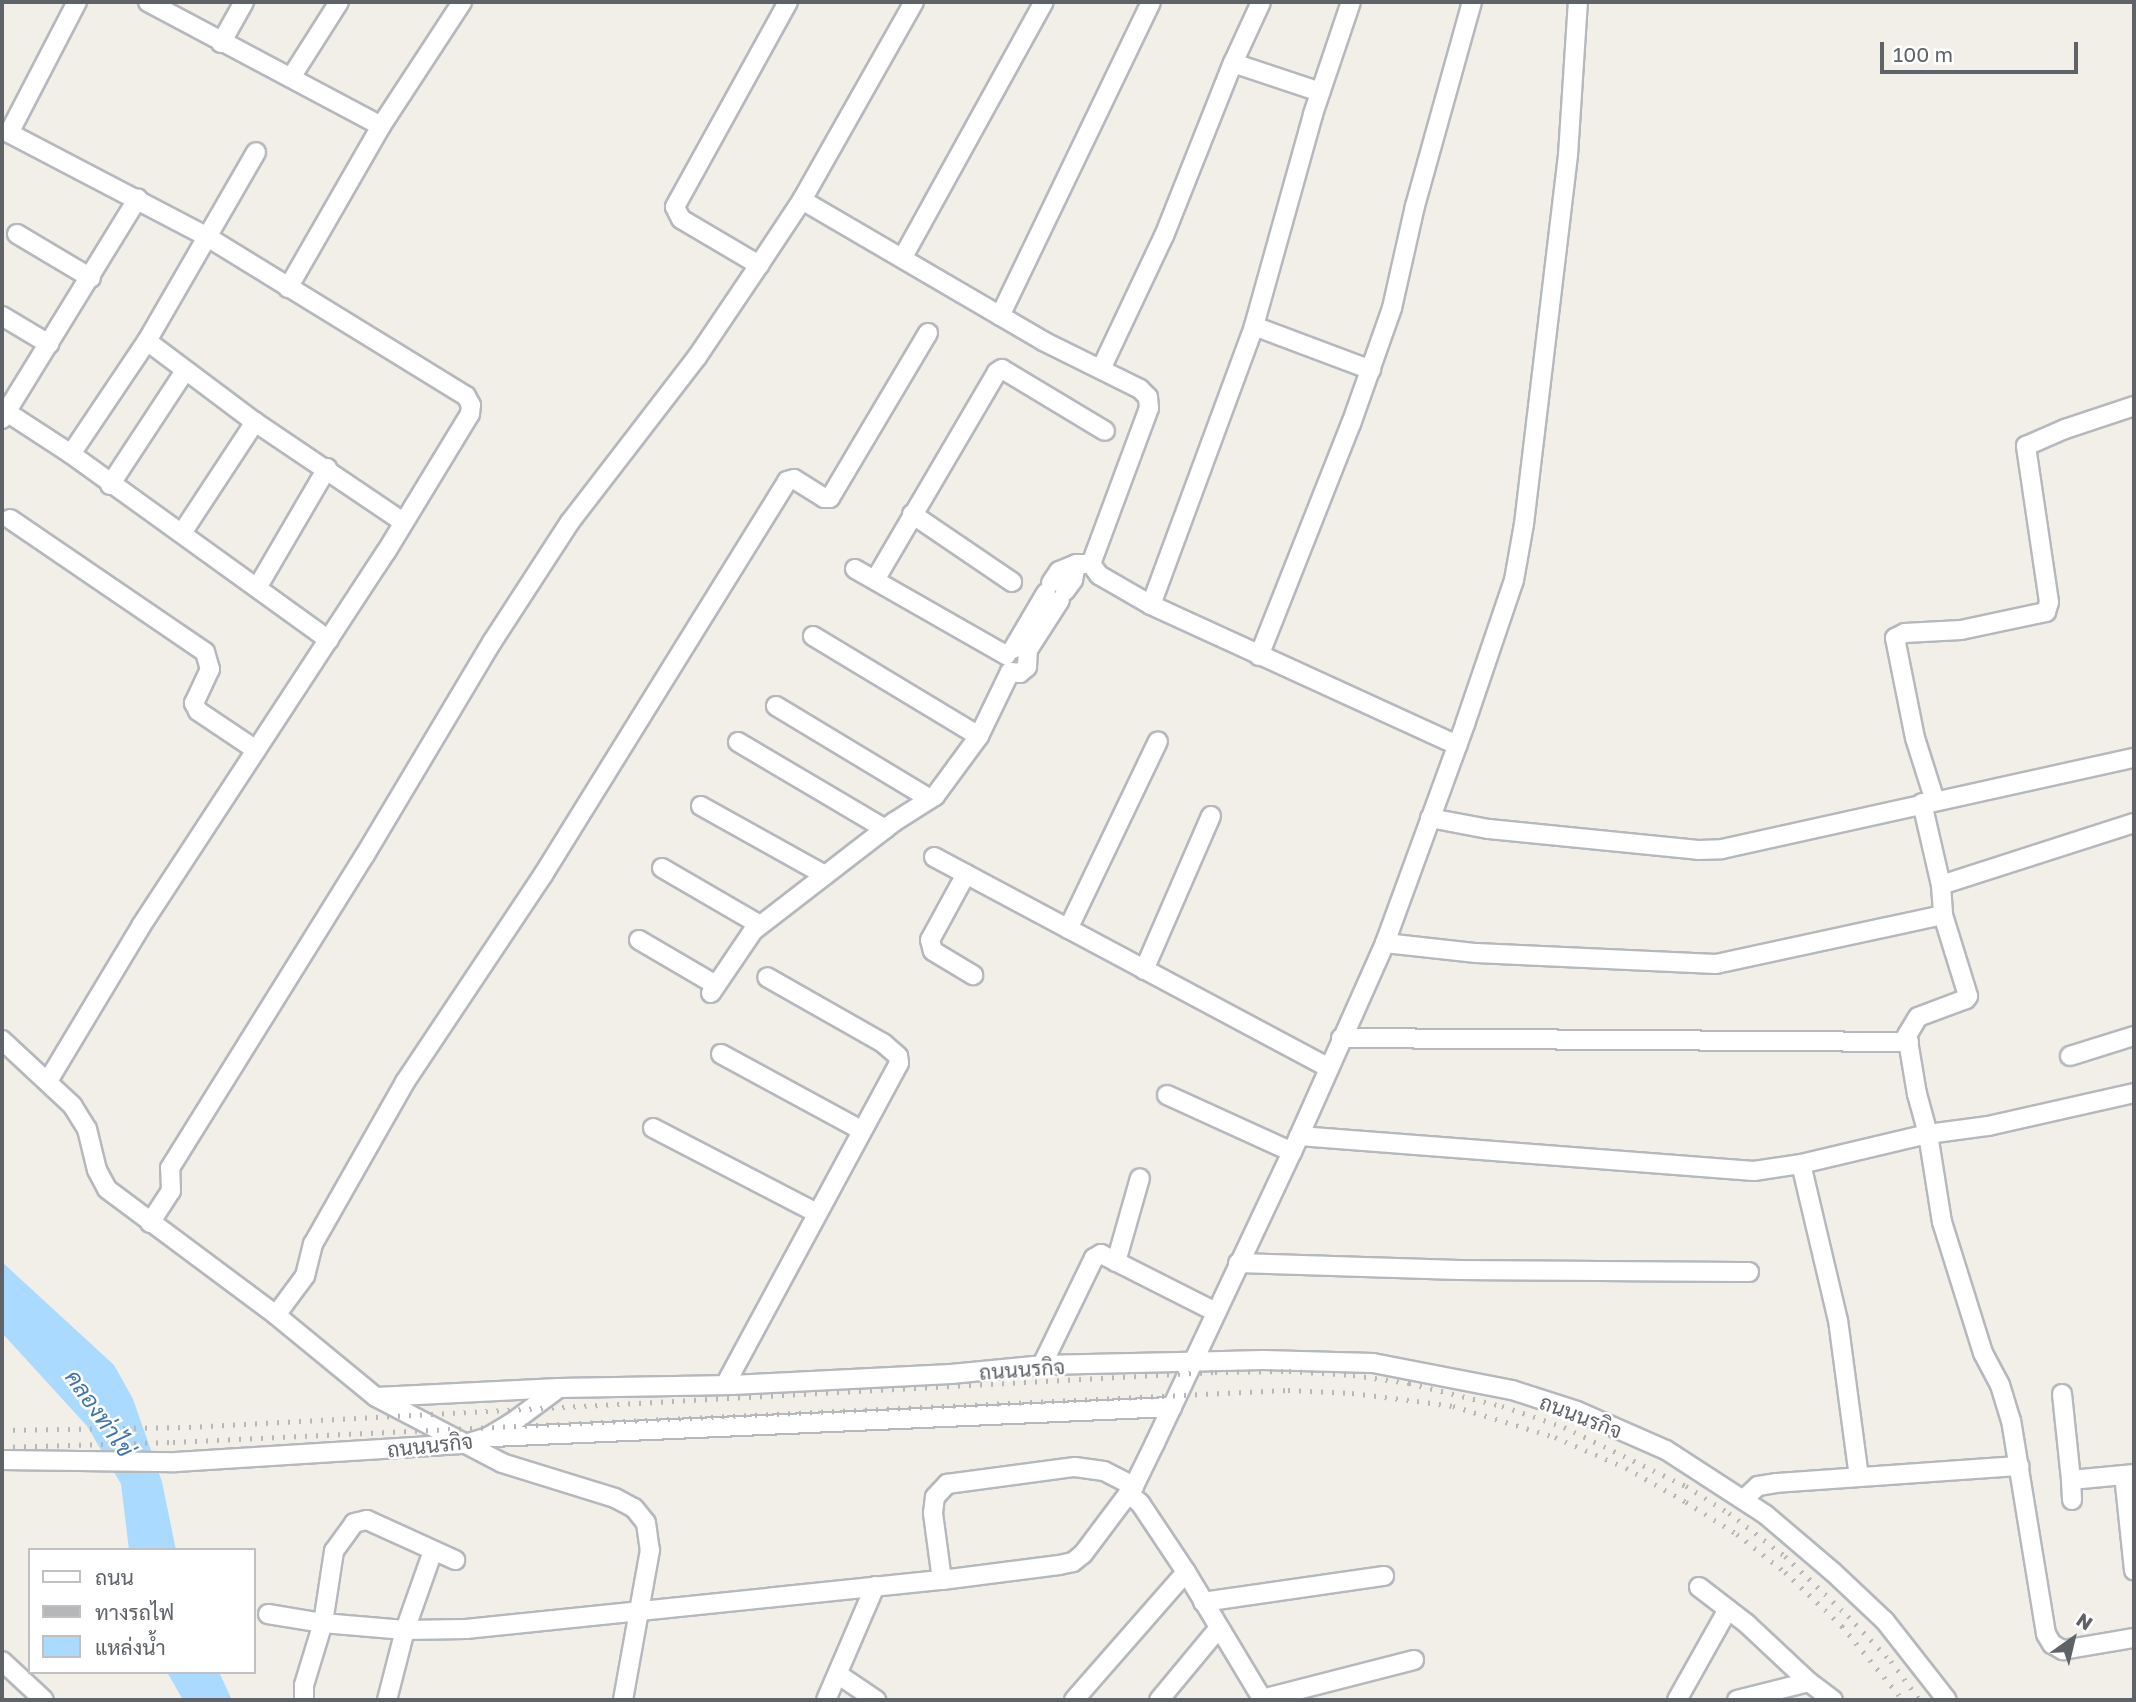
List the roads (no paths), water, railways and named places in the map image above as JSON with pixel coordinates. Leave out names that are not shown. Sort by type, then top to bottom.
[{"type":"street","points":[[48,1081],[141,926],[329,640],[403,522],[470,414],[471,405],[466,396],[206,236],[138,198],[9,133],[77,2]]},
{"type":"street","points":[[148,2],[382,126]]},
{"type":"street","points":[[221,43],[244,2]]},
{"type":"street","points":[[292,76],[339,2]]},
{"type":"street","points":[[759,265],[681,219],[675,207],[788,2]]},
{"type":"street","points":[[150,1223],[171,1191],[170,1168],[365,855],[514,607],[570,522],[697,357],[802,200],[914,2]]},
{"type":"street","points":[[903,257],[1044,2]]},
{"type":"street","points":[[999,316],[1151,2]]},
{"type":"street","points":[[1101,369],[1164,236],[1233,63],[1261,2]]},
{"type":"street","points":[[1151,605],[1254,326],[1320,92],[1351,2]]},
{"type":"street","points":[[1259,656],[1371,370],[1392,308],[1415,206],[1472,2]]},
{"type":"street","points":[[268,1614],[323,1623],[405,1630],[466,1629],[942,1580],[1073,1562],[1083,1554],[1131,1490],[1295,1144],[1385,943],[1514,580],[1524,524],[1568,155],[1578,2]]},
{"type":"street","points":[[288,288],[382,126],[459,3]]},
{"type":"street","points":[[1233,63],[1320,92]]},
{"type":"street","points":[[71,454],[147,341],[256,152]]},
{"type":"street","points":[[138,198],[49,344],[3,413],[71,454],[110,485],[182,533],[329,640]]},
{"type":"street","points":[[639,940],[714,989],[744,942],[760,925],[885,829],[930,799],[964,761],[979,736],[1014,658],[1056,592],[1073,580],[1084,564],[1149,408],[1148,397],[1140,389],[999,316],[903,257],[802,200]]},
{"type":"street","points":[[17,234],[90,278]]},
{"type":"street","points":[[2,316],[49,344]]},
{"type":"street","points":[[1254,326],[1371,370]]},
{"type":"street","points":[[276,1315],[305,1276],[313,1244],[405,1082],[543,876],[787,481],[794,479],[824,498],[830,498],[928,333]]},
{"type":"street","points":[[147,341],[254,422],[327,468],[403,522]]},
{"type":"street","points":[[875,580],[997,372],[1002,369],[1105,431]]},
{"type":"street","points":[[110,485],[185,371]]},
{"type":"street","points":[[2134,406],[2065,429],[2026,446],[2049,602],[2046,612],[1961,630],[1905,633],[1895,638],[1928,802],[1943,915],[1968,996],[1918,1017],[1909,1028],[1917,1094],[1928,1134],[1942,1222],[1983,1353],[2007,1401],[2046,1634],[2052,1644],[2063,1650],[2134,1637]]},
{"type":"street","points":[[182,533],[254,422]]},
{"type":"street","points":[[257,588],[327,468]]},
{"type":"street","points":[[912,514],[1012,582]]},
{"type":"street","points":[[10,519],[205,652],[210,669],[194,703],[198,711],[256,750]]},
{"type":"street","points":[[1084,564],[1110,584],[1151,605],[1457,746]]},
{"type":"street","points":[[855,569],[1014,658]]},
{"type":"street","points":[[813,636],[979,736]]},
{"type":"street","points":[[776,706],[930,799]]},
{"type":"street","points":[[1068,929],[1158,741]]},
{"type":"street","points":[[738,742],[885,829]]},
{"type":"street","points":[[1430,818],[1489,830],[1698,850],[1745,844],[2134,758]]},
{"type":"street","points":[[701,806],[825,874]]},
{"type":"street","points":[[1144,970],[1211,816]]},
{"type":"street","points":[[1941,885],[2134,823]]},
{"type":"street","points":[[934,857],[1329,1068]]},
{"type":"street","points":[[662,868],[760,925]]},
{"type":"street","points":[[966,874],[930,940],[930,945],[933,951],[973,975]]},
{"type":"street","points":[[1385,943],[1476,953],[1716,964],[1943,915]]},
{"type":"street","points":[[725,1385],[860,1130],[899,1063],[898,1056],[883,1043],[767,977]]},
{"type":"street","points":[[2070,1056],[2134,1036]]},
{"type":"street","points":[[1341,1038],[1909,1042]]},
{"type":"street","points":[[2,1040],[72,1105],[87,1129],[97,1170],[107,1189],[276,1315],[376,1398],[502,1462],[615,1497],[634,1508],[646,1523],[650,1550],[623,1700]]},
{"type":"street","points":[[721,1054],[860,1130]]},
{"type":"street","points":[[1167,1095],[1295,1144],[1525,1151],[1754,1171],[1801,1164],[1928,1134],[1988,1126],[2134,1093]]},
{"type":"street","points":[[653,1128],[817,1213]]},
{"type":"street","points":[[1801,1164],[1838,1320],[1859,1477]]},
{"type":"street","points":[[1116,1262],[1140,1178]]},
{"type":"street","points":[[1042,1365],[1094,1258],[1101,1254],[1216,1312]]},
{"type":"street","points":[[1238,1263],[1459,1270],[1749,1272]]},
{"type":"street","name":"ถนนนรกิจ","points":[[2,1460],[176,1462],[465,1444],[488,1437],[559,1388],[725,1385],[951,1374],[1042,1365],[1349,1361],[1433,1372],[1512,1390],[1577,1410],[1666,1450],[1744,1499],[1794,1537],[1885,1621],[1947,1700]]},
{"type":"street","points":[[376,1398],[559,1388]]},
{"type":"street","points":[[2062,1394],[2072,1500]]},
{"type":"street","points":[[488,1437],[1172,1407]]},
{"type":"street","points":[[1744,1499],[1758,1486],[2019,1466]]},
{"type":"street","points":[[942,1580],[933,1513],[935,1497],[947,1484],[1074,1467],[1104,1471],[1131,1490],[1186,1572],[1263,1700],[1414,1660]]},
{"type":"street","points":[[2071,1480],[2129,1474],[2134,1570]]},
{"type":"street","points":[[304,1700],[304,1685],[323,1623],[334,1551],[354,1523],[367,1520],[455,1560]]},
{"type":"street","points":[[387,1700],[405,1630],[433,1551]]},
{"type":"street","points":[[1073,1700],[1186,1572]]},
{"type":"street","points":[[1203,1602],[1384,1576]]},
{"type":"street","points":[[826,1700],[875,1586]]},
{"type":"street","points":[[1699,1587],[1833,1700]]},
{"type":"street","points":[[1677,1700],[1728,1609]]},
{"type":"street","points":[[1161,1699],[1219,1629]]},
{"type":"street","points":[[2,1661],[44,1700]]},
{"type":"street","points":[[839,1675],[877,1700]]},
{"type":"street","points":[[1737,1700],[1809,1682]]},
{"type":"water","name":"คลองท่าไข่","points":[[2,1262],[114,1365],[133,1399],[162,1482],[176,1548],[129,1548],[121,1484],[87,1426],[2,1333]]},
{"type":"water","points":[[168,1674],[220,1674],[232,1700],[183,1700]]},
{"type":"railway","points":[[2,1430],[189,1427],[1215,1372],[1289,1371],[1353,1375],[1409,1383],[1502,1406],[1564,1427],[1686,1486],[1729,1513],[1785,1556],[1891,1661],[1920,1700]]},
{"type":"railway","points":[[2,1447],[173,1442],[1288,1390],[1352,1393],[1417,1401],[1453,1406],[1555,1437],[1626,1468],[1686,1502],[1737,1534],[1785,1572],[1842,1626],[1903,1700]]}]
